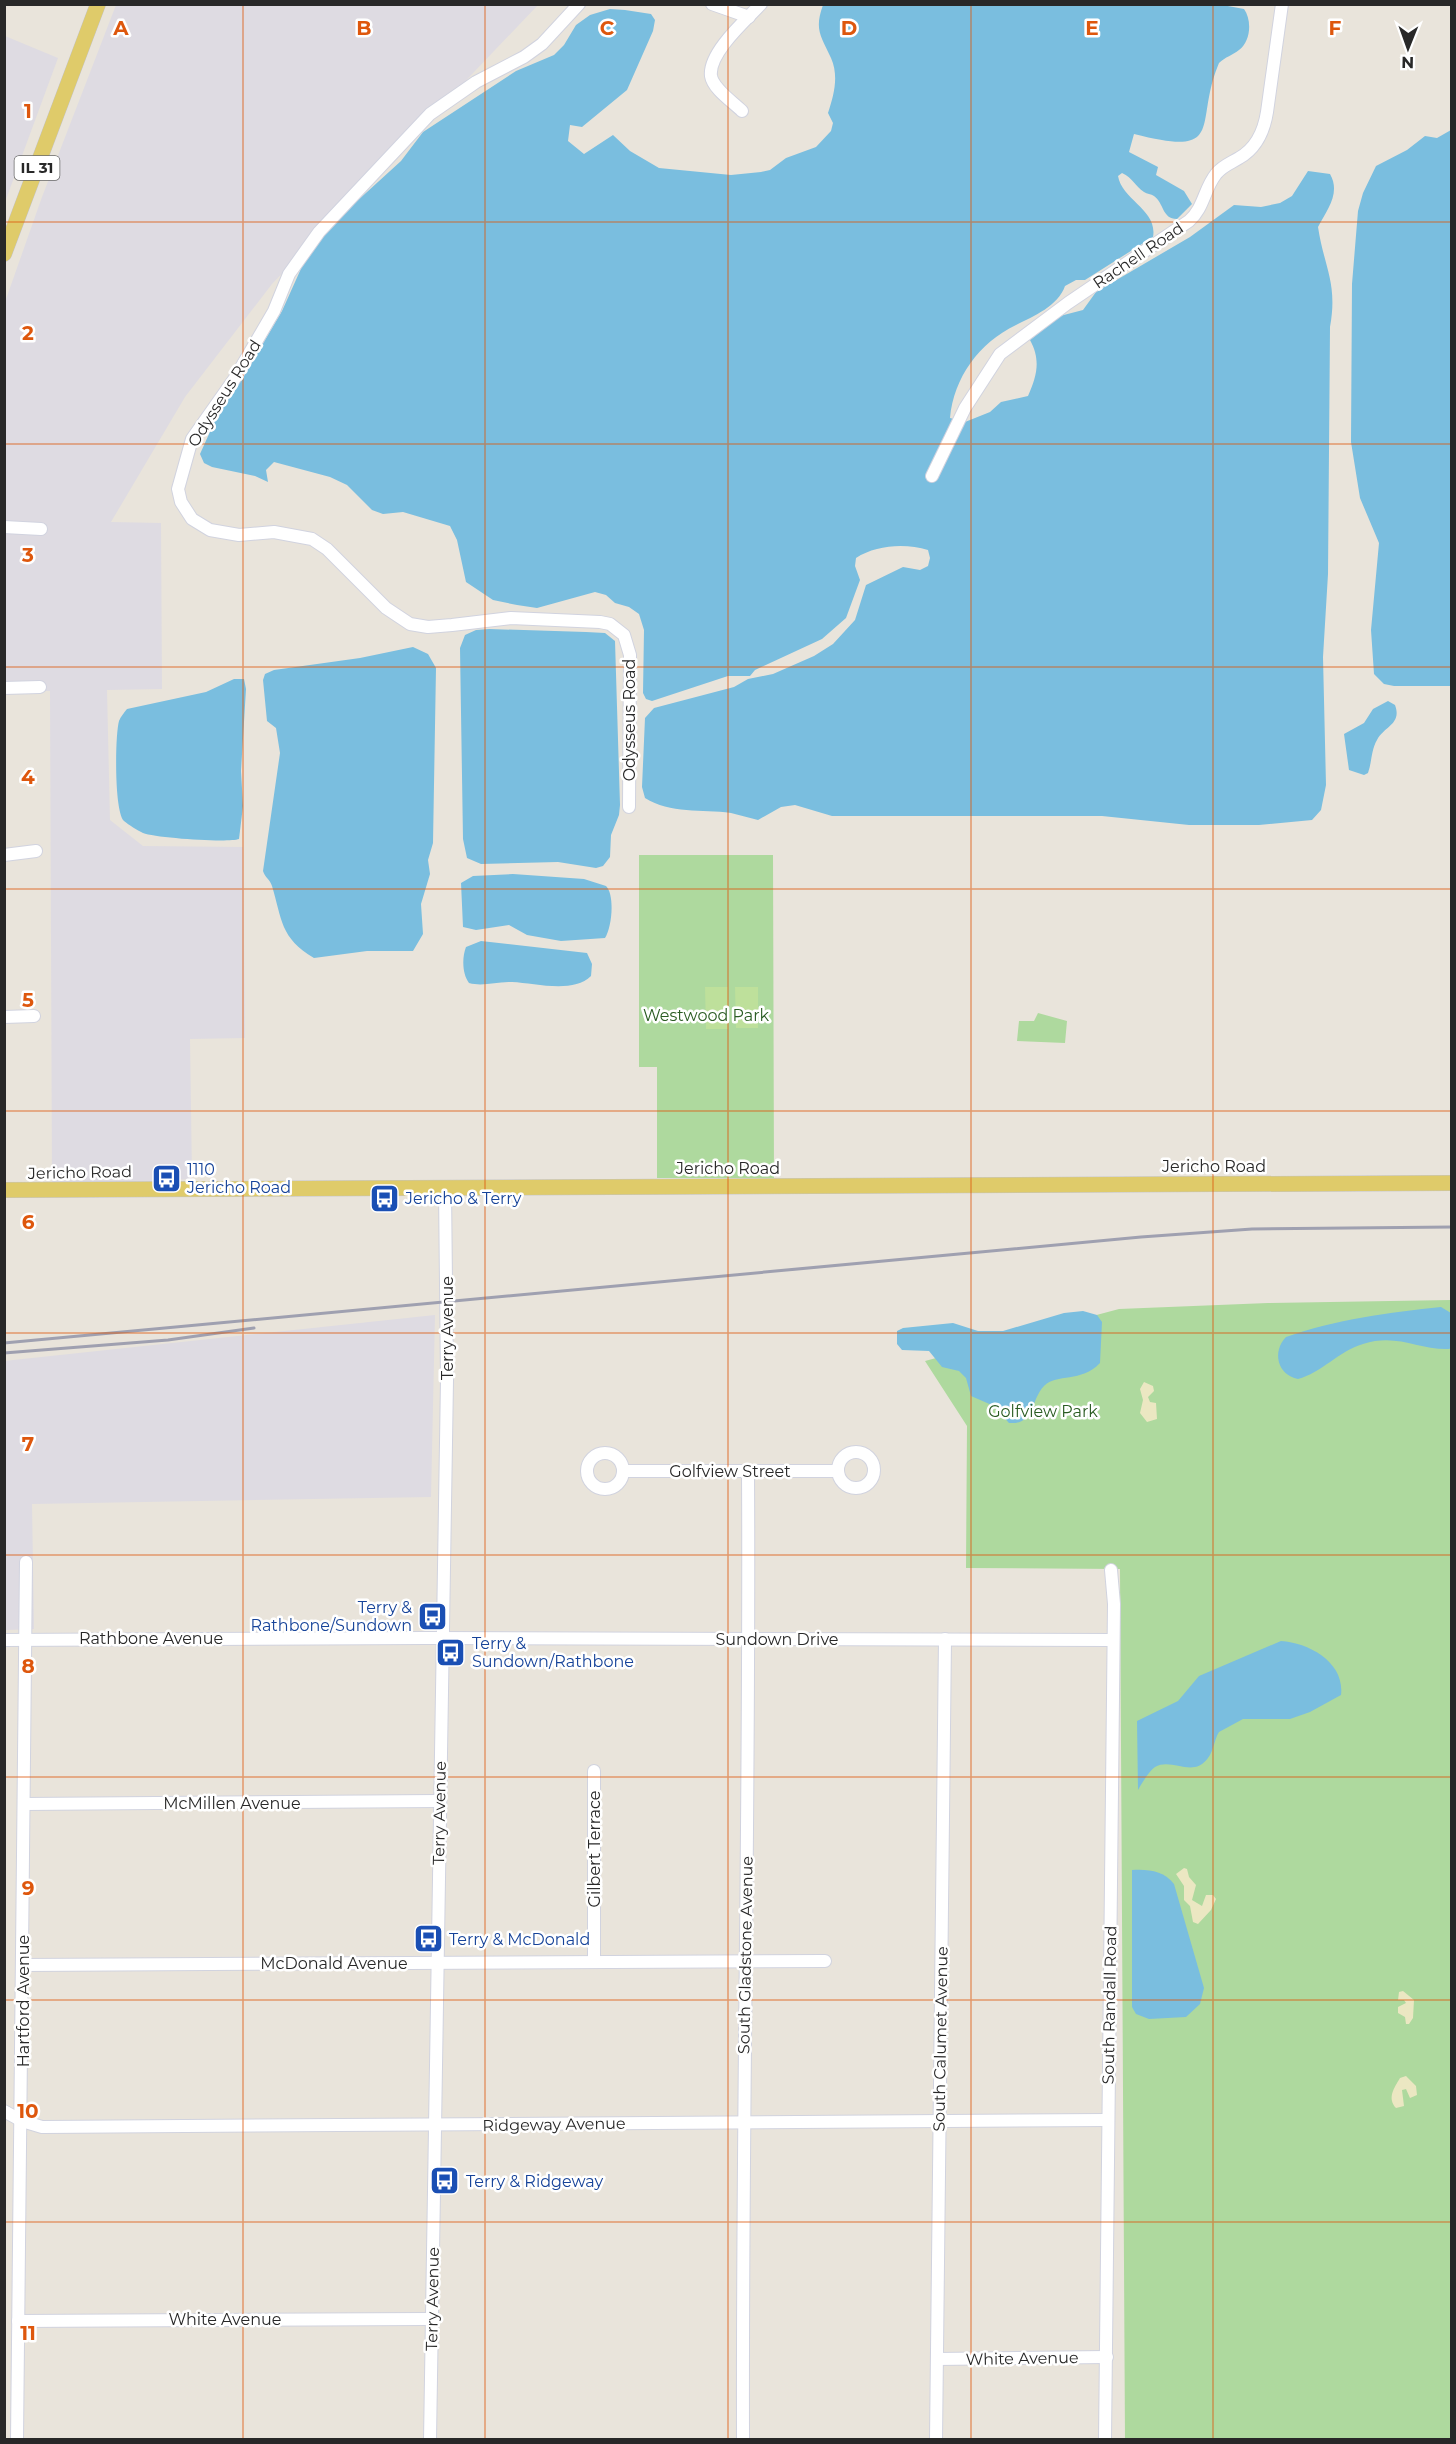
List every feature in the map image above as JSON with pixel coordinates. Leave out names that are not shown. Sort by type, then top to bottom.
[{"type":"main road","name":"IL 31","points":[[4,254],[98,4]]},
{"type":"main road","name":"Jericho Road","points":[[4,1190],[1452,1183]]},
{"type":"street","name":"Odysseus Road","points":[[579,4],[542,45],[476,82],[430,114],[319,232],[290,274],[274,311],[234,378],[192,439],[178,489],[181,502],[192,519],[210,530],[239,536],[274,532],[312,538],[327,549],[387,608],[410,624],[428,627],[511,618],[586,620],[610,624],[619,629],[628,642],[630,655],[629,807]]},
{"type":"street","points":[[712,4],[749,17]]},
{"type":"street","points":[[742,111],[716,86],[711,77],[714,58],[761,4]]},
{"type":"street","name":"Rachell Road","points":[[932,476],[964,408],[1000,354],[1068,303],[1189,221],[1198,213],[1207,188],[1218,172],[1242,156],[1259,140],[1268,112],[1282,4]]},
{"type":"street","points":[[4,527],[41,529]]},
{"type":"street","points":[[4,687],[40,687]]},
{"type":"street","points":[[4,855],[36,851]]},
{"type":"street","points":[[4,1017],[34,1016]]},
{"type":"street","name":"Terry Avenue","points":[[430,2439],[448,1332],[445,1188]]},
{"type":"street","name":"Golfview Street","points":[[623,1471],[837,1471]]},
{"type":"street","name":"South Gladstone Avenue","points":[[742,2439],[742,2121],[749,1638],[748,1471]]},
{"type":"street","name":"Hartford Avenue","points":[[17,2439],[26,1562]]},
{"type":"street","name":"South Randall Road","points":[[1105,2439],[1113,1640],[1111,1570]]},
{"type":"street","name":"Sundown Drive","points":[[442,1638],[1113,1640]]},
{"type":"street","name":"Rathbone Avenue","points":[[4,1640],[442,1638]]},
{"type":"street","name":"South Calumet Avenue","points":[[936,2439],[945,1639]]},
{"type":"street","name":"Gilbert Terrace","points":[[594,1772],[594,1962]]},
{"type":"street","name":"McMillen Avenue","points":[[24,1804],[440,1801]]},
{"type":"street","name":"McDonald Avenue","points":[[23,1965],[825,1961]]},
{"type":"street","name":"Ridgeway Avenue","points":[[4,2111],[22,2121],[42,2127],[1107,2120]]},
{"type":"street","name":"White Avenue","points":[[18,2321],[432,2319]]},
{"type":"street","name":"White Avenue","points":[[937,2359],[1107,2357]]},
{"type":"shaded area","points":[[116,5],[538,5],[272,284],[185,397],[111,522],[161,523],[162,689],[107,690],[110,820],[143,846],[243,847],[245,1038],[190,1039],[192,1179],[52,1186],[50,691],[5,691],[5,302],[42,197]]},
{"type":"shaded area","points":[[5,36],[58,58],[5,202]]},
{"type":"shaded area","points":[[435,1315],[431,1497],[32,1504],[34,1629],[5,1630],[4,1361]]},
{"type":"green space","name":"Westwood Park","points":[[639,855],[773,855],[774,1178],[657,1178],[657,1067],[639,1067]]},
{"type":"green space","points":[[705,987],[728,987],[728,1029],[706,1029]]},
{"type":"green space","points":[[735,987],[758,987],[758,1028],[736,1028]]},
{"type":"green space","points":[[1038,1013],[1067,1021],[1065,1043],[1017,1041],[1019,1021],[1034,1021]]},
{"type":"green space","name":"Golfview Park","points":[[1451,1300],[1451,2439],[1125,2439],[1120,1569],[966,1568],[967,1426],[925,1361],[1119,1309],[1268,1303]]},
{"type":"sand","points":[[1144,1382],[1153,1386],[1154,1391],[1148,1397],[1150,1402],[1156,1403],[1157,1419],[1147,1422],[1140,1413],[1143,1400],[1140,1389]]},
{"type":"sand","points":[[1184,1868],[1187,1869],[1189,1877],[1196,1885],[1192,1900],[1202,1906],[1206,1895],[1213,1895],[1216,1899],[1211,1910],[1198,1924],[1193,1922],[1190,1906],[1184,1900],[1184,1886],[1176,1874]]},
{"type":"sand","points":[[1403,1991],[1414,2000],[1413,2018],[1409,2024],[1406,2024],[1405,2017],[1398,2013],[1398,2007],[1406,2003],[1404,2000],[1398,2000],[1399,1992]]},
{"type":"sand","points":[[1406,2076],[1416,2086],[1417,2095],[1410,2098],[1406,2089],[1402,2090],[1404,2106],[1396,2108],[1393,2104],[1392,2093],[1400,2078]]},
{"type":"water","points":[[1217,4],[1244,9],[1249,30],[1243,46],[1219,63],[1202,130],[1195,138],[1183,142],[1134,134],[1129,152],[1158,167],[1156,175],[1184,191],[1192,204],[1177,219],[1172,218],[1166,214],[1154,196],[1144,192],[1126,175],[1122,173],[1118,176],[1126,192],[1150,219],[1153,237],[1085,280],[1076,280],[1065,286],[1051,305],[991,341],[963,375],[952,403],[950,418],[965,422],[990,412],[1001,402],[1028,396],[1037,368],[1036,354],[1030,340],[1060,316],[1083,310],[1096,292],[1190,237],[1234,205],[1261,207],[1280,203],[1292,196],[1308,171],[1330,174],[1334,188],[1332,201],[1318,227],[1332,298],[1328,574],[1323,657],[1326,785],[1321,810],[1312,820],[1259,825],[1189,825],[1102,816],[832,816],[795,805],[781,807],[758,820],[731,813],[665,807],[645,798],[642,787],[645,718],[654,708],[734,687],[748,679],[773,674],[814,656],[833,644],[855,620],[866,585],[903,567],[920,570],[928,566],[930,558],[928,550],[910,546],[891,546],[872,550],[856,558],[855,566],[860,580],[846,618],[822,639],[755,670],[750,676],[728,676],[652,701],[646,699],[643,693],[644,630],[639,614],[629,607],[615,603],[606,595],[595,592],[537,608],[493,600],[466,582],[457,540],[450,526],[403,512],[383,514],[372,510],[347,485],[330,477],[274,462],[266,470],[268,482],[255,476],[212,467],[204,463],[200,454],[218,414],[282,311],[304,262],[333,223],[401,161],[423,132],[516,71],[554,55],[564,45],[576,25],[590,15],[610,9],[625,10],[651,14],[655,20],[653,31],[627,90],[582,127],[570,125],[568,141],[584,154],[613,135],[630,151],[659,168],[731,175],[770,170],[786,158],[816,147],[831,131],[833,123],[828,113],[834,92],[835,72],[820,33],[819,21],[823,5]]},
{"type":"water","points":[[1451,130],[1451,686],[1394,686],[1384,684],[1374,674],[1371,630],[1379,543],[1360,498],[1351,442],[1352,284],[1358,211],[1363,193],[1376,166],[1407,150],[1425,136],[1437,138]]},
{"type":"water","points":[[476,630],[605,633],[615,641],[620,805],[619,815],[611,835],[610,857],[603,866],[596,868],[558,862],[481,864],[467,858],[463,839],[460,648],[465,635]]},
{"type":"water","points":[[413,647],[428,654],[436,668],[433,843],[428,860],[430,874],[421,904],[423,934],[413,951],[367,951],[314,958],[303,951],[288,935],[271,884],[263,871],[280,753],[276,728],[267,721],[263,680],[265,674],[274,670],[360,658]]},
{"type":"water","points":[[234,679],[244,679],[246,689],[241,771],[243,806],[239,839],[207,840],[162,837],[143,833],[126,823],[118,803],[116,756],[119,721],[127,709],[206,692]]},
{"type":"water","points":[[1388,701],[1395,705],[1396,717],[1375,744],[1368,773],[1364,775],[1349,770],[1344,734],[1364,723],[1373,709]]},
{"type":"water","points":[[513,874],[584,879],[606,886],[611,896],[612,911],[605,938],[561,941],[527,935],[509,925],[476,930],[463,927],[461,883],[473,876]]},
{"type":"water","points":[[481,941],[587,953],[592,964],[591,976],[574,985],[564,986],[512,982],[469,983],[463,960],[466,947]]},
{"type":"water","points":[[1441,1307],[1451,1313],[1451,1348],[1449,1349],[1397,1341],[1375,1341],[1354,1347],[1314,1372],[1298,1379],[1291,1377],[1281,1368],[1278,1355],[1286,1337],[1323,1326],[1363,1318]]},
{"type":"water","points":[[1083,1311],[1097,1315],[1102,1322],[1100,1363],[1077,1376],[1049,1382],[1040,1392],[1028,1416],[1017,1423],[1009,1423],[994,1406],[971,1396],[966,1378],[959,1371],[942,1367],[929,1351],[902,1350],[897,1344],[897,1331],[903,1328],[953,1323],[978,1331],[1003,1331],[1064,1313]]},
{"type":"water","points":[[1281,1641],[1314,1651],[1331,1664],[1341,1684],[1341,1695],[1310,1712],[1290,1719],[1243,1719],[1219,1732],[1210,1755],[1202,1764],[1196,1767],[1168,1764],[1155,1767],[1138,1790],[1137,1721],[1178,1701],[1199,1676]]},
{"type":"water","points":[[1132,1870],[1156,1872],[1166,1876],[1174,1884],[1204,1988],[1200,2004],[1186,2017],[1149,2019],[1136,2014],[1132,2007]]},
{"type":"railway","points":[[4,1343],[1141,1237],[1252,1229],[1452,1227]]},
{"type":"railway","points":[[4,1353],[168,1340],[254,1328]]},
{"type":"place","name":"1110 Jericho Road","points":[[166,1178]]},
{"type":"place","name":"Jericho & Terry","points":[[384,1198]]},
{"type":"place","name":"Terry & Rathbone/Sundown","points":[[433,1616]]},
{"type":"place","name":"Terry & Sundown/Rathbone","points":[[451,1652]]},
{"type":"place","name":"Terry & McDonald","points":[[428,1939]]},
{"type":"place","name":"Terry & Ridgeway","points":[[445,2181]]}]
